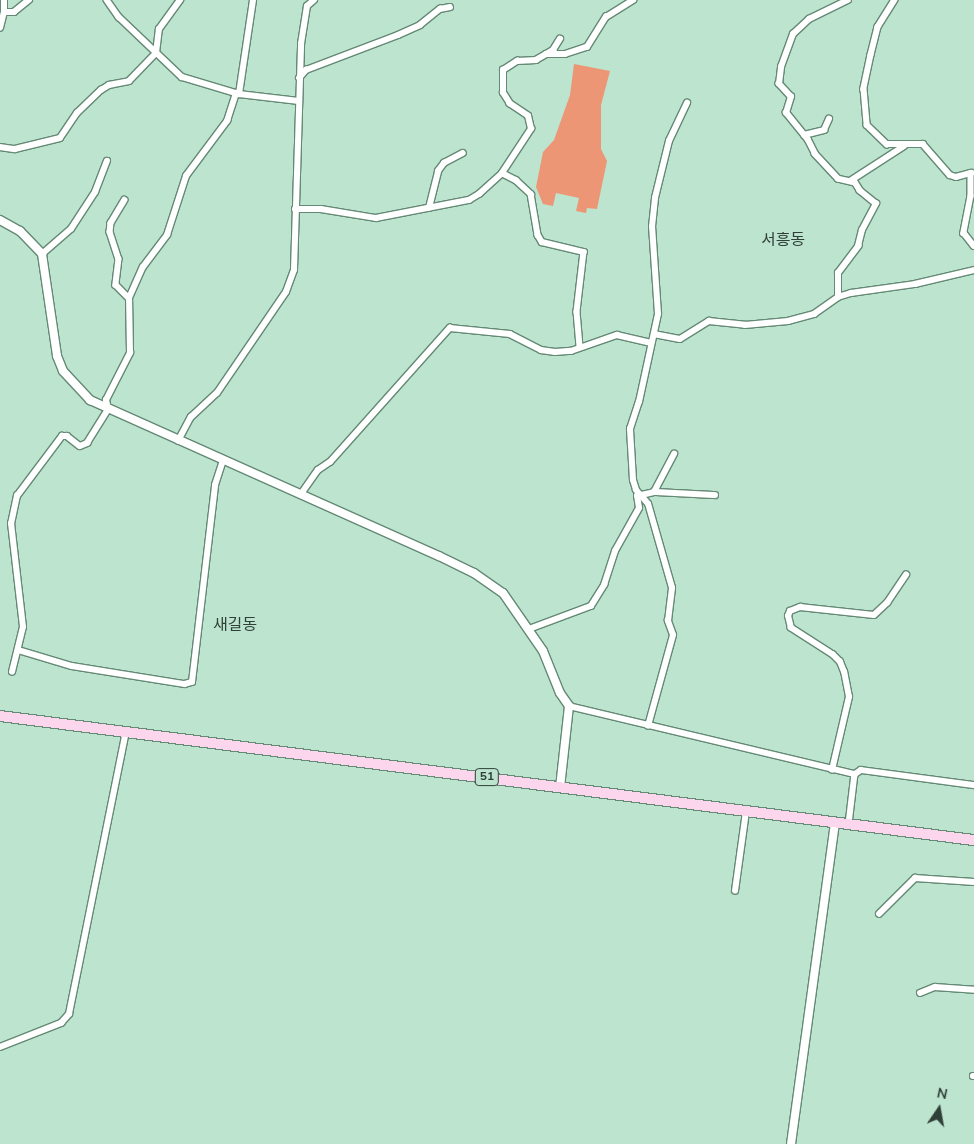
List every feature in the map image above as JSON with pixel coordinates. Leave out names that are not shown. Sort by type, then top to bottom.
[{"type":"main road","name":"51","points":[[0,716],[974,840]]},
{"type":"street","points":[[0,28],[4,12],[4,0]]},
{"type":"street","points":[[4,12],[14,12],[29,0]]},
{"type":"street","points":[[107,0],[119,17],[182,77],[238,94],[299,101]]},
{"type":"street","points":[[0,147],[15,149],[60,138],[77,113],[101,90],[109,84],[128,81],[156,53],[159,29],[180,0]]},
{"type":"street","points":[[12,672],[23,627],[22,602],[11,524],[17,496],[62,436],[67,436],[80,446],[86,443],[108,409],[106,400],[130,353],[129,298],[143,267],[167,235],[186,176],[228,121],[238,94],[253,0]]},
{"type":"street","points":[[178,441],[191,417],[217,393],[286,292],[294,270],[299,78],[307,6],[314,0]]},
{"type":"street","points":[[546,54],[560,55],[587,47],[606,17],[633,0]]},
{"type":"street","points":[[838,297],[838,273],[858,246],[862,230],[876,204],[850,182],[834,176],[786,113],[791,97],[779,84],[781,67],[798,30],[809,19],[848,0]]},
{"type":"street","points":[[895,0],[878,27],[864,89],[867,125],[883,142],[904,146],[923,144],[950,175],[956,177],[971,173],[971,196],[963,228],[974,246]]},
{"type":"street","points":[[299,78],[306,70],[398,35],[420,25],[440,9],[450,7]]},
{"type":"street","points":[[295,209],[321,209],[376,218],[469,200],[502,173],[531,129],[528,116],[510,104],[503,93],[503,70],[517,61],[536,60],[546,54],[560,39]]},
{"type":"street","points":[[648,726],[673,635],[668,621],[672,588],[650,509],[632,480],[630,429],[640,402],[658,305],[652,227],[654,208],[669,141],[687,103]]},
{"type":"street","points":[[804,135],[824,130],[829,119]]},
{"type":"street","points":[[850,182],[904,146]]},
{"type":"street","points":[[429,208],[438,171],[444,163],[462,153]]},
{"type":"street","points":[[42,254],[71,229],[95,192],[107,161]]},
{"type":"street","points":[[502,173],[516,180],[531,194],[538,236],[542,242],[584,252],[577,312],[580,347]]},
{"type":"street","points":[[125,200],[111,223],[110,232],[119,259],[116,285],[129,298]]},
{"type":"street","points":[[0,220],[20,232],[42,254],[52,342],[63,371],[90,400],[474,573],[502,593],[529,629],[569,706],[560,786]]},
{"type":"street","points":[[654,334],[680,340],[710,321],[745,324],[788,321],[814,314],[838,297],[974,270]]},
{"type":"street","points":[[301,494],[318,470],[330,462],[450,328],[510,334],[541,350],[555,352],[617,336],[651,343]]},
{"type":"street","points":[[654,492],[674,454]]},
{"type":"street","points":[[18,650],[72,666],[185,684],[192,682],[215,485],[223,461]]},
{"type":"street","points":[[640,494],[654,492],[715,495]]},
{"type":"street","points":[[529,629],[592,606],[604,585],[615,551],[639,508],[637,496],[640,494]]},
{"type":"street","points":[[832,770],[849,697],[844,672],[840,662],[833,655],[791,628],[788,616],[800,607],[874,615],[887,603],[906,575]]},
{"type":"street","points":[[569,706],[832,770],[855,774],[861,770],[974,785]]},
{"type":"street","points":[[0,1047],[61,1023],[69,1014],[126,732]]},
{"type":"street","points":[[849,824],[855,774]]},
{"type":"street","points":[[735,891],[746,812]]},
{"type":"street","points":[[791,1144],[835,823]]},
{"type":"street","points":[[879,914],[915,878],[974,882]]},
{"type":"street","points":[[920,992],[935,987],[974,990]]},
{"type":"shaded area","points":[[574,64],[610,71],[601,105],[601,149],[607,161],[597,209],[587,208],[586,213],[576,211],[579,198],[556,193],[553,206],[543,204],[536,187],[543,152],[554,140],[570,95]]},
{"type":"district","name":"서흥동","points":[[783,240]]},
{"type":"district","name":"새길동","points":[[235,625]]}]
